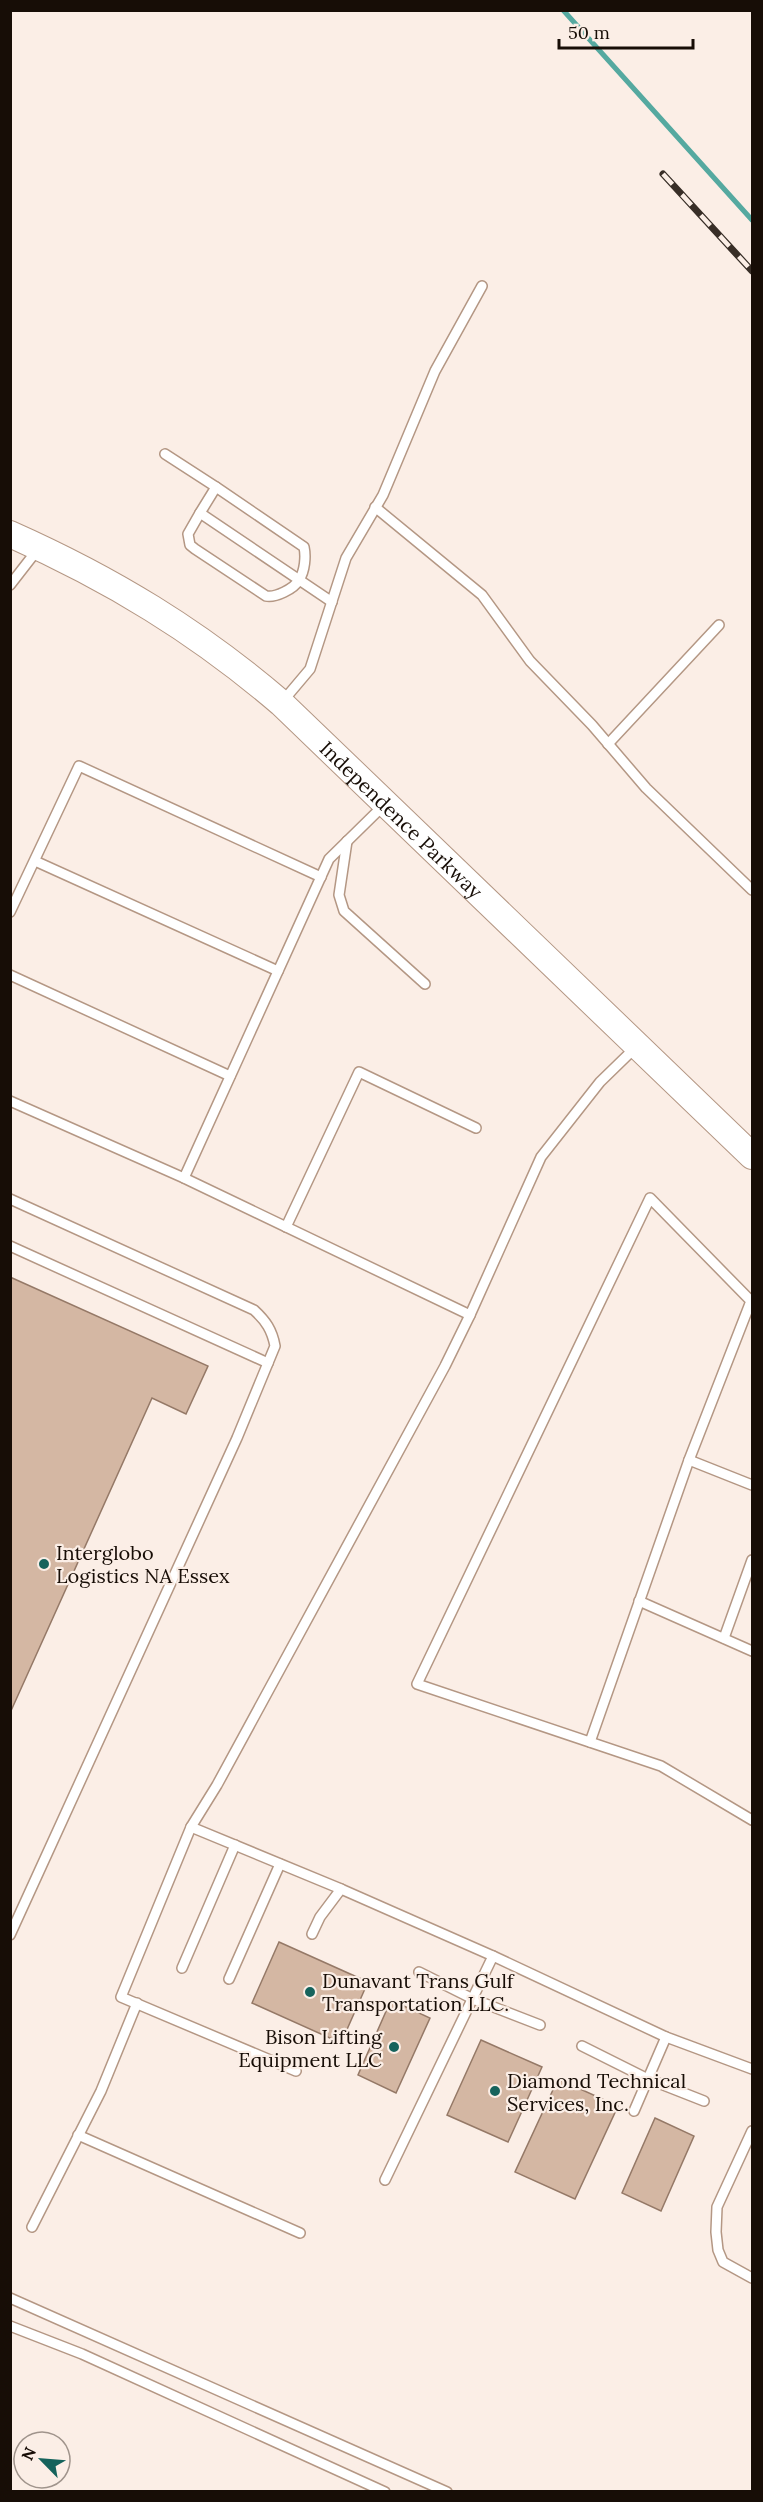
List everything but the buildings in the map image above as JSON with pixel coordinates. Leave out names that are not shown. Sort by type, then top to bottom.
[{"type":"main road","name":"Independence Parkway","points":[[10,534],[93,573],[159,611],[224,656],[281,703],[751,1150]]},
{"type":"lane","points":[[281,703],[310,669],[346,558],[383,495],[435,371],[482,286]]},
{"type":"lane","points":[[165,454],[216,487],[304,546],[304,562],[299,580],[278,595],[266,596],[195,549],[188,539],[216,487]]},
{"type":"lane","points":[[375,507],[482,595],[530,661],[646,788],[753,890]]},
{"type":"lane","points":[[200,513],[332,602]]},
{"type":"lane","points":[[10,585],[40,547]]},
{"type":"lane","points":[[608,744],[719,625]]},
{"type":"lane","points":[[10,912],[79,766],[321,877]]},
{"type":"lane","points":[[184,1178],[329,859],[386,803]]},
{"type":"lane","points":[[347,841],[339,895],[344,911],[425,984]]},
{"type":"lane","points":[[35,861],[278,971]]},
{"type":"lane","points":[[10,975],[230,1076]]},
{"type":"lane","points":[[296,2072],[121,1997],[191,1827],[217,1785],[445,1366],[541,1157],[600,1082],[638,1045]]},
{"type":"lane","points":[[286,1227],[359,1072],[476,1128]]},
{"type":"lane","points":[[10,1101],[184,1178],[470,1314]]},
{"type":"lane","points":[[590,1742],[689,1460],[751,1301],[650,1198],[417,1684],[661,1766],[753,1820]]},
{"type":"lane","points":[[10,1199],[254,1310],[273,1333],[275,1346],[237,1438],[10,1935]]},
{"type":"lane","points":[[10,1246],[268,1363]]},
{"type":"lane","points":[[689,1460],[753,1485]]},
{"type":"lane","points":[[724,1638],[753,1560]]},
{"type":"lane","points":[[639,1601],[753,1651]]},
{"type":"lane","points":[[191,1827],[341,1889],[493,1956],[666,2037],[753,2069]]},
{"type":"lane","points":[[182,1968],[235,1845]]},
{"type":"lane","points":[[229,1979],[280,1864]]},
{"type":"lane","points":[[312,1935],[320,1917],[341,1889]]},
{"type":"lane","points":[[385,2180],[493,1956]]},
{"type":"lane","points":[[419,1972],[473,1999],[540,2025]]},
{"type":"lane","points":[[32,2228],[101,2091],[137,2003]]},
{"type":"lane","points":[[634,2111],[666,2037]]},
{"type":"lane","points":[[582,2046],[648,2079],[704,2101]]},
{"type":"lane","points":[[753,2131],[717,2207],[716,2232],[718,2250],[723,2262],[753,2278]]},
{"type":"lane","points":[[78,2135],[300,2233]]},
{"type":"lane","points":[[10,2298],[447,2492]]},
{"type":"lane","points":[[10,2325],[82,2354],[385,2492]]},
{"type":"waterway","points":[[563,10],[752,220]]},
{"type":"railway","points":[[663,174],[752,271]]},
{"type":"place","name":"Interglobo Logistics NA Essex","points":[[44,1564]]},
{"type":"place","name":"Dunavant Trans Gulf Transportation LLC.","points":[[310,1992]]},
{"type":"place","name":"Bison Lifting Equipment LLC","points":[[394,2047]]},
{"type":"place","name":"Diamond Technical Services, Inc.","points":[[495,2091]]}]
